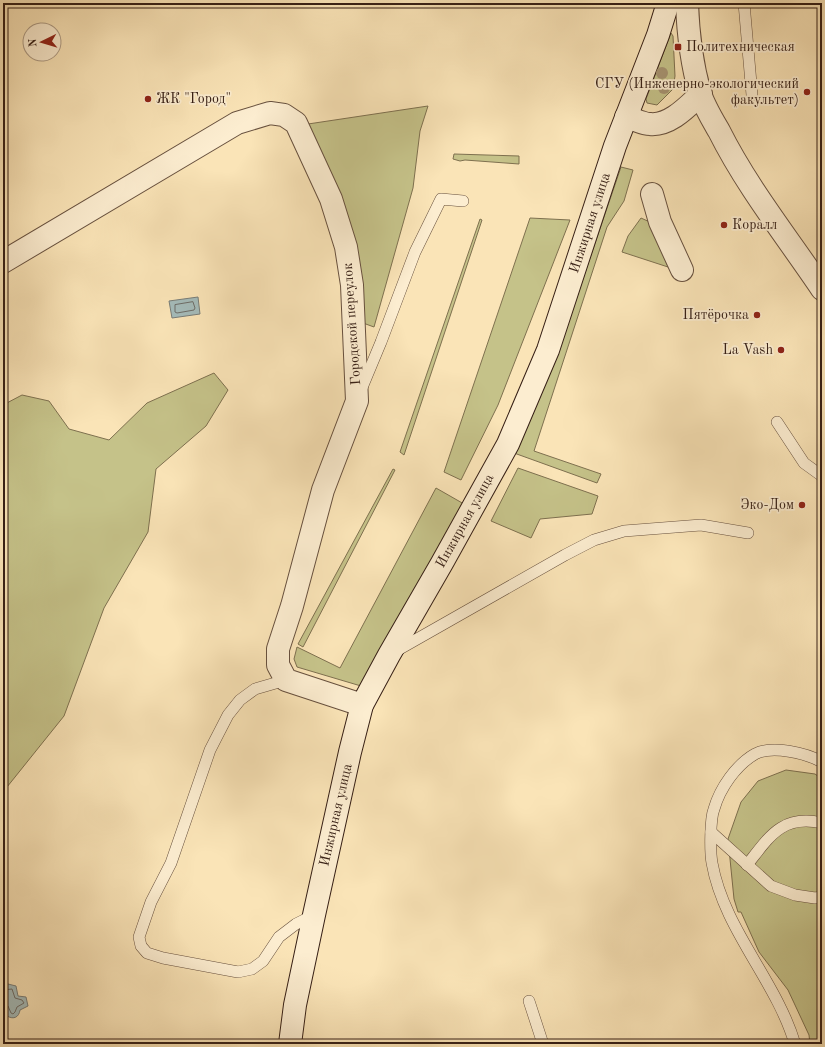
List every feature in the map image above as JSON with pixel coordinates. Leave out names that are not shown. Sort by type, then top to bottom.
[{"type":"street","name":"Инжирная улица","points":[[290,1044],[295,1005],[314,915],[350,752],[362,705],[508,444],[548,350],[615,146],[658,35],[668,3]]},
{"type":"street","points":[[687,3],[687,17],[693,60],[701,94],[732,158],[822,288]]},
{"type":"street","points":[[626,117],[650,124],[659,124],[669,120],[701,94]]},
{"type":"street","name":"Городской переулок","points":[[3,262],[237,123],[270,112],[284,115],[296,124],[331,199],[346,247],[352,285],[357,401],[323,490],[292,606],[278,648],[278,665],[286,680]]},
{"type":"street","points":[[652,194],[660,222],[682,270]]},
{"type":"street","points":[[286,680],[362,705]]},
{"type":"lane","points":[[744,3],[752,95]]},
{"type":"lane","points":[[357,401],[382,342],[415,252],[441,199],[463,201]]},
{"type":"lane","points":[[777,422],[804,463],[822,476]]},
{"type":"lane","points":[[389,655],[594,540],[624,531],[701,525],[748,533]]},
{"type":"lane","points":[[286,680],[255,689],[240,700],[228,715],[210,750],[171,863],[151,902],[139,936],[141,946],[147,954],[238,972],[252,969],[263,961],[279,937],[296,924],[314,915]]},
{"type":"lane","points":[[795,1044],[783,1012],[724,905],[712,862],[711,832],[713,810],[725,784],[742,765],[756,754],[773,750],[786,751],[815,758],[822,762]]},
{"type":"lane","points":[[747,865],[775,831],[789,823],[808,820],[822,823]]},
{"type":"lane","points":[[711,832],[771,886],[795,895],[815,898],[822,897]]},
{"type":"lane","points":[[529,1001],[543,1044]]},
{"type":"shaded area","points":[[671,33],[673,36],[675,76],[673,89],[657,105],[647,103],[646,99]]},
{"type":"shaded area","points":[[428,106],[420,131],[413,188],[374,327],[363,323],[356,244],[341,195],[308,124]]},
{"type":"shaded area","points":[[454,154],[519,156],[519,164],[465,160],[460,161],[453,159]]},
{"type":"shaded area","points":[[621,167],[633,170],[624,201],[607,227],[534,451],[601,474],[597,483],[514,453],[557,355]]},
{"type":"shaded area","points":[[530,218],[570,220],[498,405],[461,480],[444,472]]},
{"type":"shaded area","points":[[641,218],[652,223],[668,267],[622,252],[628,236]]},
{"type":"shaded area","points":[[480,219],[482,220],[404,455],[400,452]]},
{"type":"shaded area","points":[[214,373],[228,390],[206,426],[156,469],[148,532],[104,608],[64,716],[3,792],[3,405],[22,395],[49,401],[69,429],[109,440],[147,403]]},
{"type":"shaded area","points":[[518,468],[598,496],[592,514],[540,519],[531,538],[491,521]]},
{"type":"shaded area","points":[[393,469],[395,470],[303,647],[298,644]]},
{"type":"shaded area","points":[[436,488],[464,504],[361,686],[297,667],[294,659],[297,647],[340,668]]},
{"type":"shaded area","points":[[786,770],[815,774],[822,779],[822,1044],[810,1044],[809,1035],[788,990],[759,952],[741,912],[738,912],[734,899],[728,839],[741,802],[758,781]]},
{"type":"water","points":[[198,297],[200,314],[172,318],[169,301]]},
{"type":"water","points":[[8,984],[16,986],[18,996],[26,997],[28,1006],[20,1010],[14,1018],[7,1016],[5,1009],[3,1009],[3,989]]},
{"type":"place","name":"Политехническая","points":[[678,47]]},
{"type":"place","name":"СГУ (Инженерно-экологический факультет)","points":[[807,92]]},
{"type":"place","name":"ЖК \"Город\"","points":[[148,99]]},
{"type":"place","name":"Коралл","points":[[724,225]]},
{"type":"place","name":"Пятёрочка","points":[[757,315]]},
{"type":"place","name":"La Vash","points":[[781,350]]},
{"type":"place","name":"Эко-Дом","points":[[802,505]]}]
